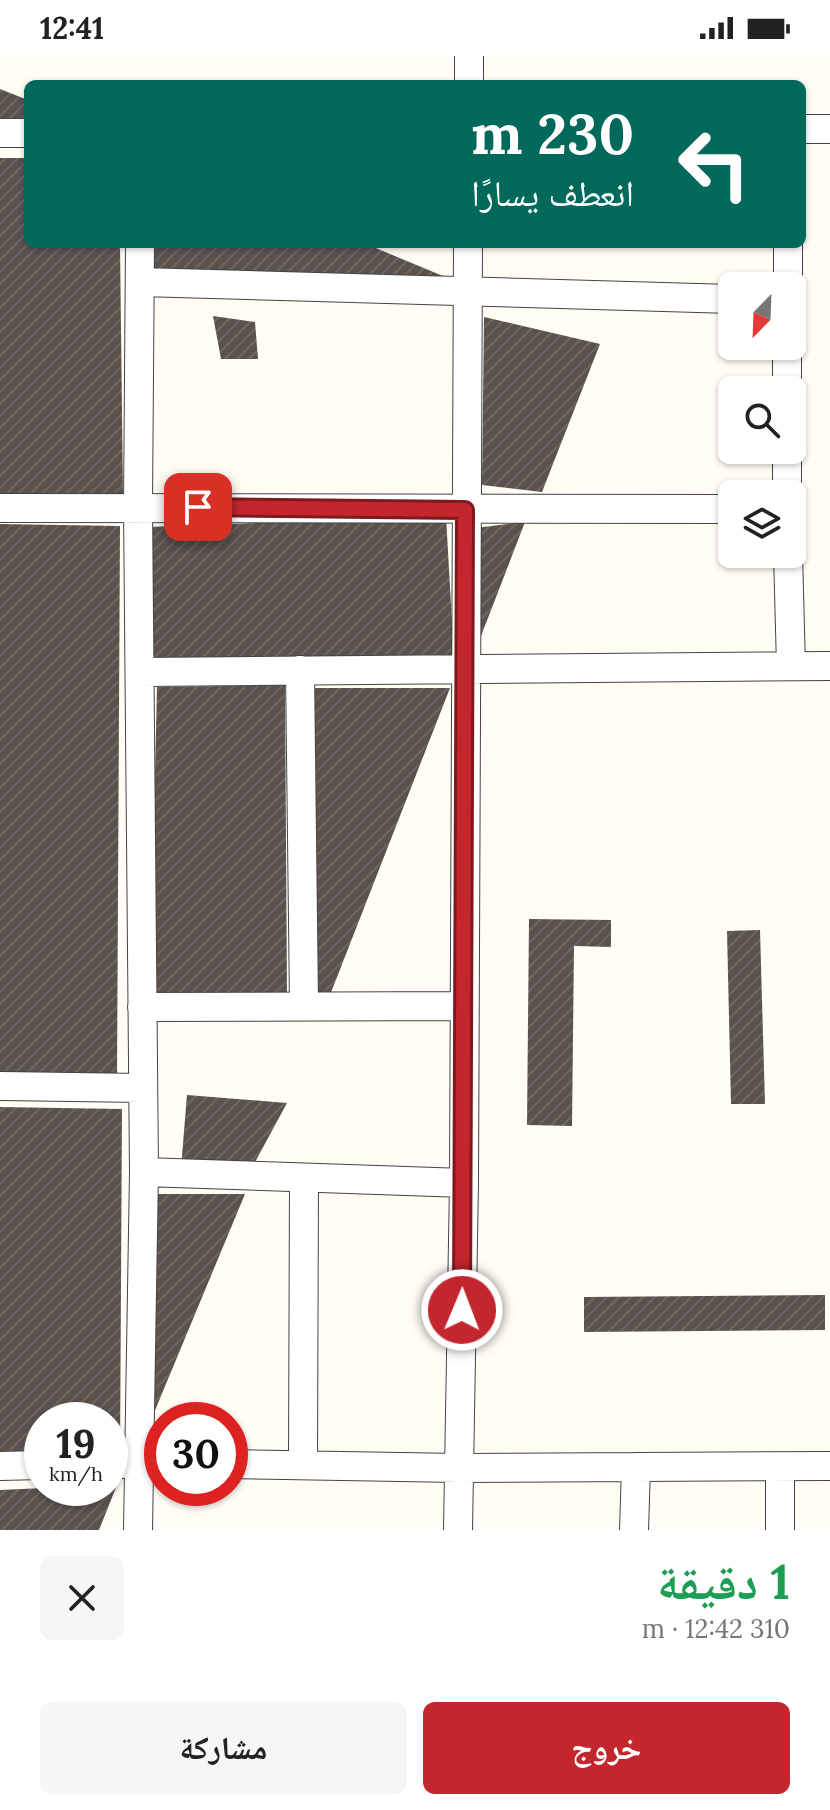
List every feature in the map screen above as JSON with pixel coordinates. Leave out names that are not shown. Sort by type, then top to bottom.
[{"type":"street","points":[[469,56],[469,80]]},
{"type":"street","points":[[806,129],[830,129]]},
{"type":"street","points":[[0,133],[24,133]]},
{"type":"street","points":[[138,1530],[144,1172],[142,672],[138,507],[140,248]]},
{"type":"street","points":[[458,1530],[464,1183],[468,248]]},
{"type":"street","points":[[788,248],[788,272]]},
{"type":"street","points":[[141,282],[718,299]]},
{"type":"street","points":[[0,508],[718,509]]},
{"type":"street","points":[[788,568],[791,666]]},
{"type":"street","points":[[142,672],[830,666]]},
{"type":"street","points":[[300,670],[304,1004]]},
{"type":"street","points":[[142,1007],[304,1004],[463,1006]]},
{"type":"street","points":[[0,1086],[143,1088]]},
{"type":"street","points":[[144,1172],[464,1183]]},
{"type":"street","points":[[303,1464],[304,1178]]},
{"type":"street","points":[[248,1464],[459,1468],[830,1466]]},
{"type":"street","points":[[0,1466],[24,1465]]},
{"type":"street","points":[[634,1530],[636,1467]]},
{"type":"street","points":[[780,1467],[780,1530]]},
{"type":"building","points":[[0,89],[24,98],[24,121],[0,122]]},
{"type":"building","points":[[0,158],[24,158],[24,248],[120,248],[123,494],[0,494]]},
{"type":"building","points":[[151,248],[376,248],[455,281],[152,274]]},
{"type":"building","points":[[213,316],[255,322],[258,359],[221,359]]},
{"type":"building","points":[[484,317],[600,344],[542,492],[482,485]]},
{"type":"building","points":[[446,516],[454,658],[154,662],[148,527]]},
{"type":"building","points":[[525,522],[476,649],[475,528]]},
{"type":"building","points":[[0,524],[120,526],[117,1080],[0,1077]]},
{"type":"building","points":[[285,685],[287,994],[150,995],[157,687]]},
{"type":"building","points":[[312,688],[450,688],[330,995],[313,994]]},
{"type":"building","points":[[529,919],[611,920],[611,947],[574,946],[572,1126],[527,1125]]},
{"type":"building","points":[[760,930],[765,1104],[731,1104],[727,931]]},
{"type":"building","points":[[187,1095],[287,1103],[254,1164],[181,1168]]},
{"type":"building","points":[[0,1107],[122,1109],[120,1402],[24,1402],[24,1456],[0,1455]]},
{"type":"building","points":[[153,1194],[245,1194],[158,1402],[147,1402]]},
{"type":"building","points":[[825,1295],[825,1330],[584,1332],[584,1297]]},
{"type":"building","points":[[24,1489],[24,1506],[109,1506],[99,1530],[0,1530],[0,1490]]},
{"type":"route","points":[[198,507],[465,510],[462,1310]]}]
